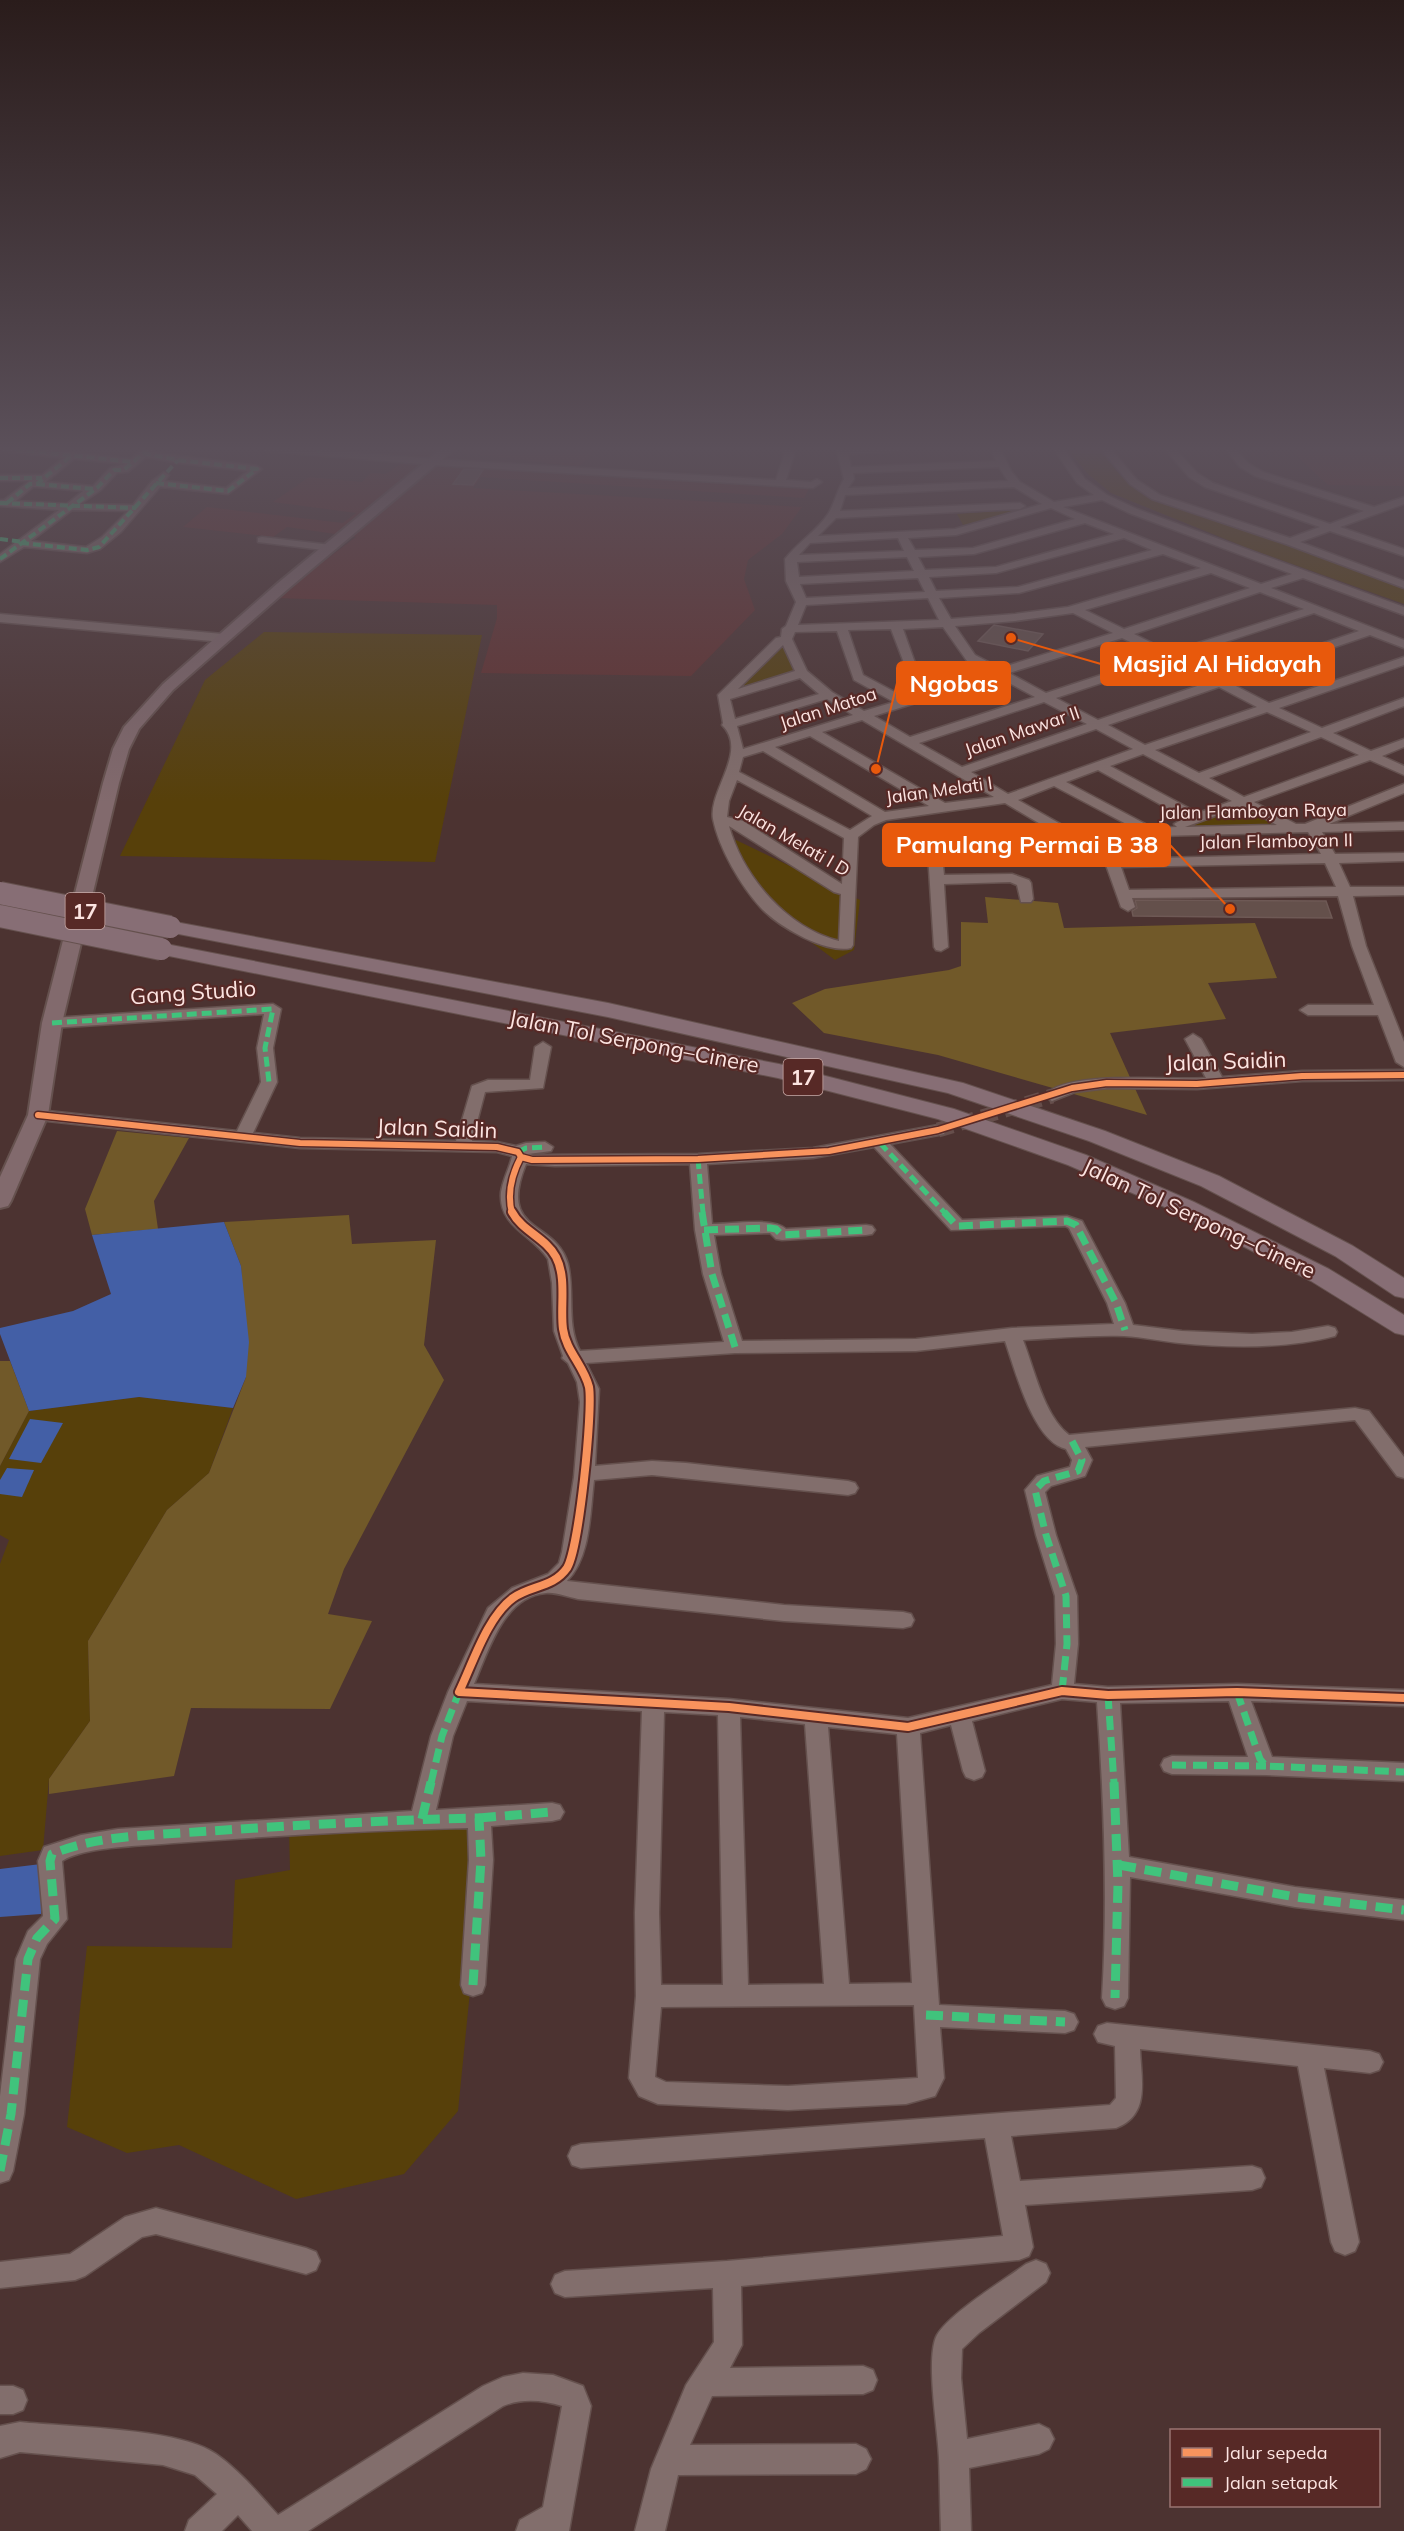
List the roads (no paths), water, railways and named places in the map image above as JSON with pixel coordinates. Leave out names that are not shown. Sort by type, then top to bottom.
[{"type":"highway","name":"Jalan Tol Serpong–Cinere","points":[[0,893],[608,1010],[956,1088],[1097,1136],[1210,1181],[1344,1251],[1404,1290]]},
{"type":"highway","name":"Jalan Tol Serpong–Cinere","points":[[0,916],[779,1071],[946,1114],[1077,1160],[1185,1207],[1320,1275],[1404,1327]]},
{"type":"main road","points":[[0,1201],[38,1115],[52,1023],[121,749],[132,727],[155,701],[223,638],[309,566]]},
{"type":"street","points":[[789,566],[792,581],[802,602]]},
{"type":"street","points":[[918,566],[946,622],[968,656],[1292,827]]},
{"type":"street","points":[[792,581],[1004,569],[1014,566]]},
{"type":"street","points":[[802,602],[1029,588],[1106,566]]},
{"type":"street","points":[[1209,566],[1404,644]]},
{"type":"street","points":[[1286,566],[1404,611]]},
{"type":"street","points":[[1354,566],[1402,584]]},
{"type":"street","points":[[787,634],[841,626],[946,622],[1039,615],[1073,608],[1214,568]]},
{"type":"street","points":[[1125,633],[1305,573]]},
{"type":"street","points":[[1365,596],[1402,584]]},
{"type":"street","points":[[724,697],[787,634],[802,602]]},
{"type":"street","points":[[1073,608],[1270,708],[1404,771]]},
{"type":"street","points":[[908,742],[1315,609]]},
{"type":"street","points":[[0,618],[223,638]]},
{"type":"street","points":[[895,624],[910,665],[952,686]]},
{"type":"street","points":[[841,626],[858,677],[904,702]]},
{"type":"street","name":"Jalan Mawar II","points":[[960,772],[1369,631]]},
{"type":"street","name":"Jalan Matoa","points":[[737,755],[1125,633]]},
{"type":"street","points":[[787,634],[802,673],[828,695],[1068,834],[1112,863],[1127,900],[1344,890],[1404,891]]},
{"type":"street","name":"Jalan Melati I","points":[[851,836],[869,822],[883,816],[1008,800],[1143,750],[1404,661]]},
{"type":"street","points":[[724,697],[802,673]]},
{"type":"street","points":[[728,725],[828,695]]},
{"type":"street","points":[[724,697],[728,725],[737,755],[730,774],[720,806],[720,819],[734,853],[761,900],[768,907],[815,937],[838,946],[846,945],[851,836],[742,777],[730,774]]},
{"type":"street","points":[[1197,778],[1404,702]]},
{"type":"street","points":[[812,732],[942,808]]},
{"type":"street","points":[[1056,782],[1156,831],[1198,819],[1404,742]]},
{"type":"street","points":[[766,747],[883,816]]},
{"type":"street","points":[[1100,766],[1198,819]]},
{"type":"street","points":[[1404,789],[1313,824],[1311,827],[1330,858],[1344,890],[1359,946],[1404,1062]]},
{"type":"street","name":"Jalan Melati I D","points":[[720,819],[738,824],[840,889],[850,892]]},
{"type":"street","name":"Jalan Flamboyan Raya","points":[[935,880],[935,854],[1068,834],[1404,826]]},
{"type":"street","name":"Jalan Flamboyan II","points":[[1112,863],[1404,858]]},
{"type":"street","points":[[940,947],[935,880],[1012,878],[1024,883],[1026,899]]},
{"type":"street","name":"Gang Studio","points":[[52,1023],[273,1008],[265,1048],[269,1082],[243,1137]]},
{"type":"street","points":[[1308,1010],[1384,1010]]},
{"type":"street","points":[[1193,1039],[1217,1083]]},
{"type":"street","points":[[463,1145],[478,1089],[488,1085],[537,1085],[540,1080],[543,1047]]},
{"type":"street","name":"Jalan Saidin","points":[[1052,1096],[1072,1088],[1107,1083],[1217,1083],[1302,1076],[1404,1075]]},
{"type":"street","name":"Jalan Saidin","points":[[38,1115],[300,1143],[498,1147],[532,1160],[555,1161],[698,1159],[813,1153],[880,1143],[938,1130]]},
{"type":"street","points":[[880,1143],[957,1226],[1067,1221],[1076,1225],[1116,1303],[1125,1330]]},
{"type":"street","points":[[545,1147],[526,1148],[520,1154],[515,1167],[510,1204],[518,1220],[543,1242],[558,1260],[563,1332],[571,1358],[589,1387],[588,1425],[574,1547],[568,1565],[547,1585]]},
{"type":"street","points":[[698,1159],[704,1230],[715,1289],[735,1347]]},
{"type":"street","points":[[704,1230],[770,1228],[776,1229],[782,1235],[866,1230]]},
{"type":"street","points":[[571,1358],[735,1347],[916,1345],[1012,1334],[1125,1330],[1182,1337],[1252,1340],[1292,1338],[1328,1332]]},
{"type":"street","points":[[1012,1334],[1043,1415],[1058,1439],[1065,1442],[1355,1414],[1362,1416],[1404,1471]]},
{"type":"street","points":[[1062,1691],[1066,1644],[1066,1596],[1046,1535],[1035,1490],[1044,1481],[1078,1471],[1082,1460],[1072,1441]]},
{"type":"street","points":[[583,1474],[652,1468],[848,1488]]},
{"type":"street","points":[[422,1819],[442,1736],[459,1692],[502,1605],[528,1589],[547,1585],[578,1591],[784,1613],[903,1620]]},
{"type":"street","points":[[459,1692],[729,1707],[908,1727],[960,1717],[1008,1702],[1062,1691],[1108,1695],[1237,1692],[1404,1698]]},
{"type":"street","points":[[1237,1692],[1260,1759],[1266,1766]]},
{"type":"street","points":[[1108,1695],[1119,1865],[1120,1931],[1115,1998]]},
{"type":"street","points":[[654,1702],[647,1913],[649,1996],[642,2078],[645,2086],[653,2092],[666,2094],[788,2098],[906,2092],[926,2088],[932,2078],[925,2005],[908,1727]]},
{"type":"street","points":[[729,1707],[736,1995]]},
{"type":"street","points":[[816,1716],[837,1995]]},
{"type":"street","points":[[960,1717],[974,1771]]},
{"type":"street","points":[[1172,1765],[1266,1766],[1404,1772]]},
{"type":"street","points":[[0,2171],[5,2115],[28,1959],[37,1938],[55,1919],[50,1861],[52,1854],[66,1847],[145,1836],[311,1824],[479,1818],[552,1812]]},
{"type":"street","points":[[473,1985],[481,1845],[479,1818]]},
{"type":"street","points":[[1119,1865],[1295,1897],[1404,1910]]},
{"type":"street","points":[[649,1996],[837,1995],[1065,2022]]},
{"type":"street","points":[[581,2156],[1116,2116],[1129,2102],[1117,2035],[1370,2062]]},
{"type":"street","points":[[1309,2057],[1345,2242]]},
{"type":"street","points":[[565,2284],[727,2274],[1019,2247],[996,2126]]},
{"type":"street","points":[[1009,2194],[1252,2178]]},
{"type":"street","points":[[0,2275],[75,2266],[135,2226],[156,2221],[306,2262]]},
{"type":"street","points":[[956,2531],[954,2456],[947,2378],[948,2343],[969,2323],[1036,2273]]},
{"type":"street","points":[[650,2531],[661,2479],[696,2395],[728,2345],[727,2274]]},
{"type":"street","points":[[705,2382],[863,2380]]},
{"type":"street","points":[[281,2531],[502,2390],[519,2387],[553,2387],[573,2396],[577,2406],[556,2523],[531,2531]]},
{"type":"street","points":[[0,2443],[7,2438],[20,2437],[163,2450],[204,2463],[239,2494],[272,2531]]},
{"type":"street","points":[[954,2456],[1039,2439]]},
{"type":"street","points":[[669,2460],[856,2458]]},
{"type":"street","points":[[200,2531],[239,2494]]},
{"type":"water","points":[[224,1222],[241,1266],[249,1342],[246,1377],[233,1408],[139,1397],[29,1411],[0,1334],[0,1328],[73,1311],[111,1294],[92,1235]]},
{"type":"water","points":[[30,1419],[63,1423],[41,1463],[9,1459]]},
{"type":"water","points":[[7,1468],[34,1470],[22,1497],[0,1494],[0,1480]]},
{"type":"water","points":[[41,1864],[41,1914],[0,1917],[0,1869]]},
{"type":"tunnel","points":[[938,1130],[1052,1096]]},
{"type":"place","name":"Masjid Al Hidayah","points":[[1011,638]]},
{"type":"place","name":"Ngobas","points":[[876,769]]},
{"type":"place","name":"Pamulang Permai B 38","points":[[1230,909]]}]
